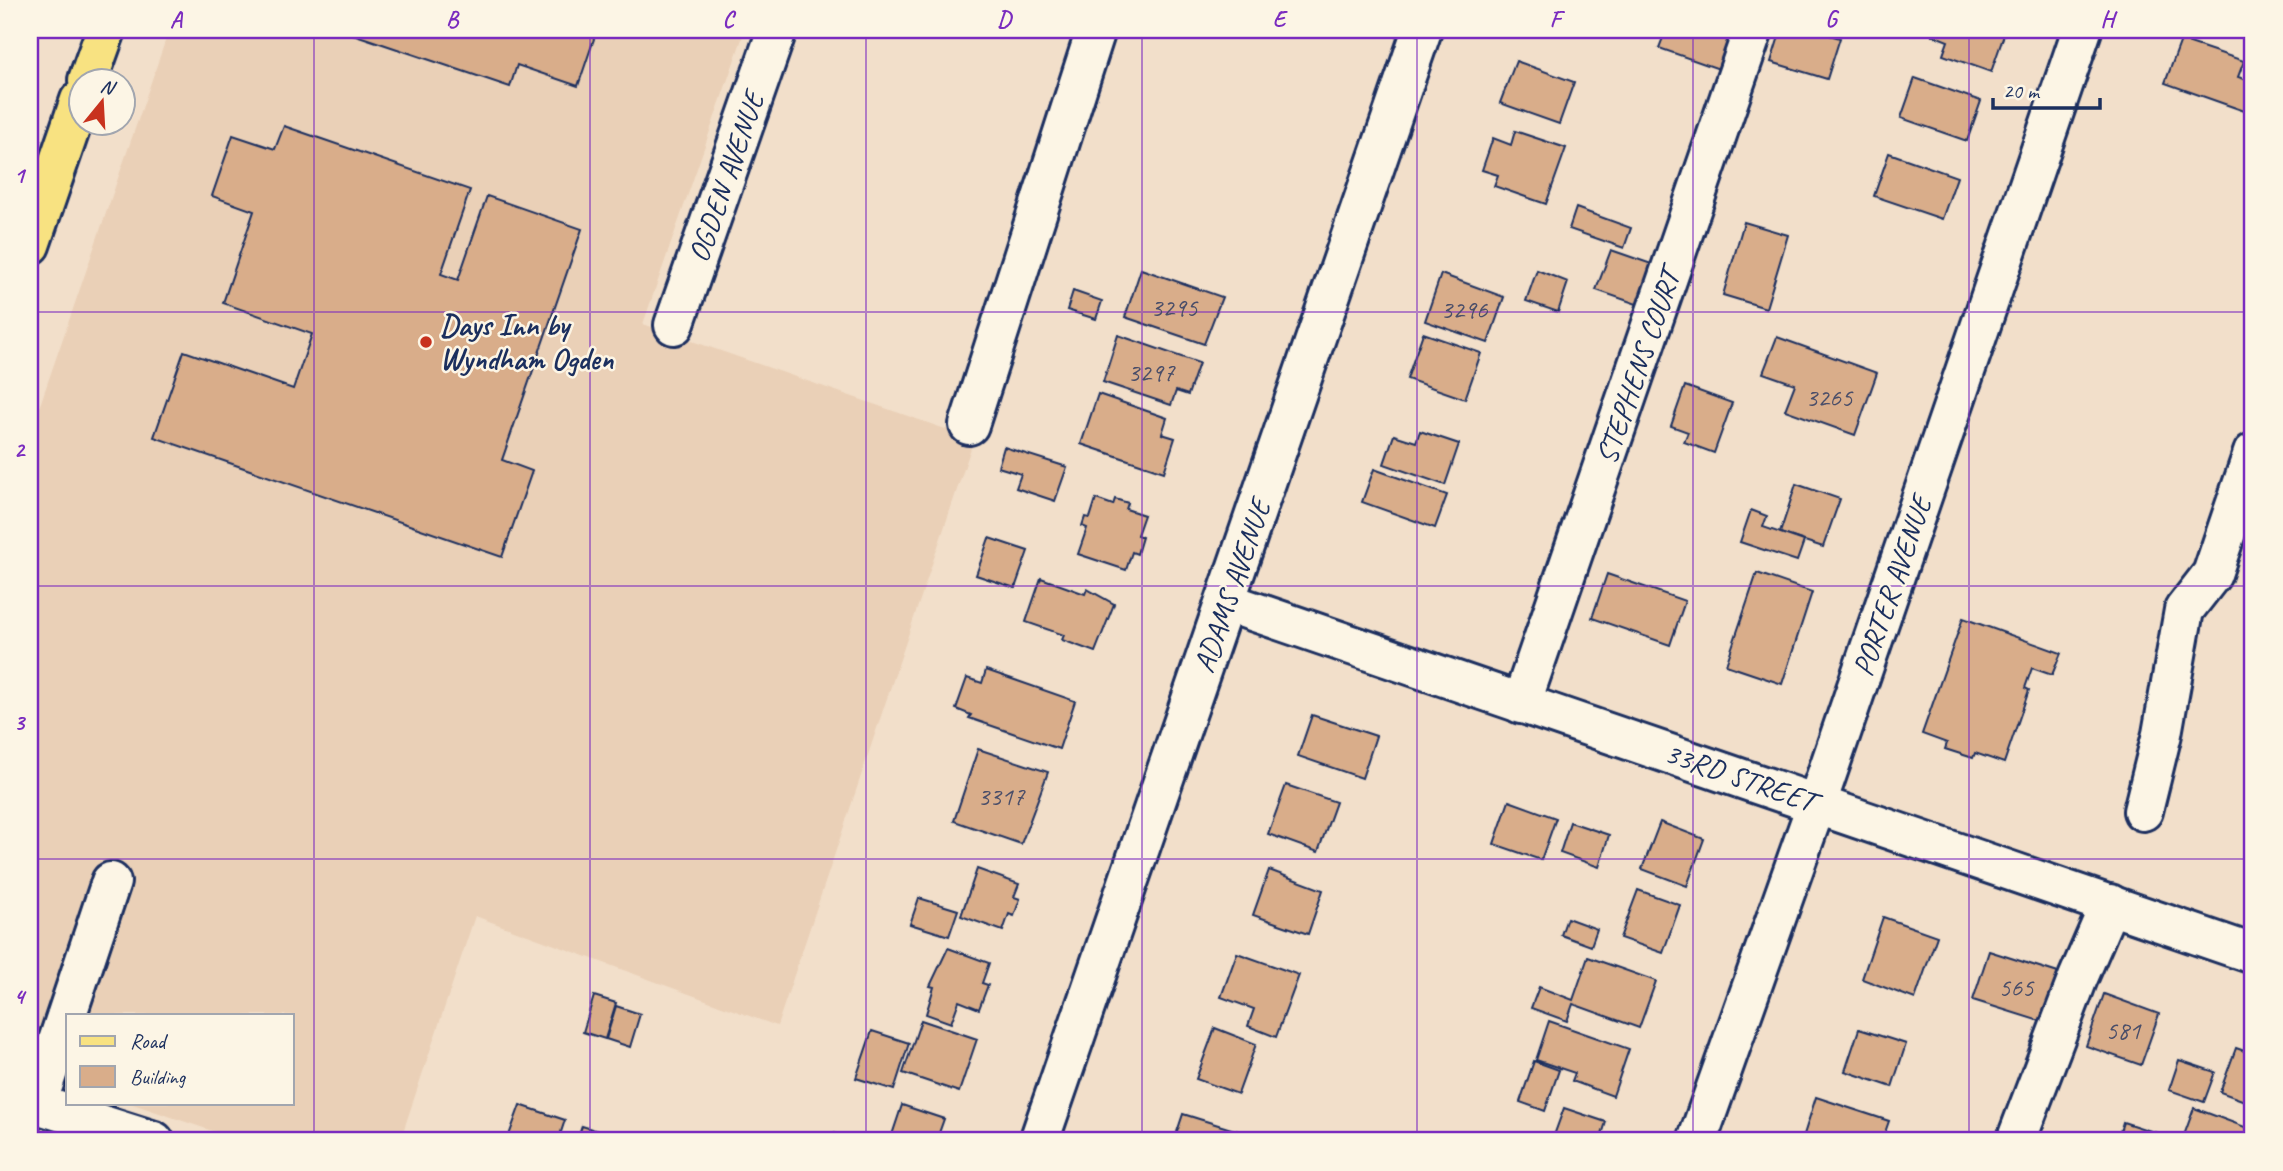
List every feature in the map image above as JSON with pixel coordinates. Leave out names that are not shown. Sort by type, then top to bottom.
[{"type":"main road","points":[[93,66],[106,30]]},
{"type":"main road","points":[[30,245],[39,191],[66,131]]},
{"type":"street","name":"OGDEN AVENUE","points":[[674,325],[778,30]]},
{"type":"street","points":[[969,425],[1096,30]]},
{"type":"street","name":"ADAMS AVENUE","points":[[1039,1141],[1422,30]]},
{"type":"street","name":"STEPHENS COURT","points":[[1521,704],[1754,30]]},
{"type":"street","name":"PORTER AVENUE","points":[[1697,1141],[1817,803],[2082,30]]},
{"type":"street","points":[[2143,811],[2162,734],[2184,610],[2212,574],[2253,453]]},
{"type":"street","name":"33RD STREET","points":[[1226,602],[2253,954]]},
{"type":"street","points":[[111,882],[33,1103],[154,1141]]},
{"type":"street","points":[[2016,1141],[2078,978],[2110,904]]},
{"type":"shaded area","points":[[169,30],[745,30],[643,324],[974,439],[777,1026],[475,916],[400,1141],[242,1141],[133,1104],[294,1104],[294,1014],[66,1014],[66,1081],[30,1068],[30,434],[133,136],[136,136],[136,126]]},
{"type":"building","points":[[341,30],[597,30],[578,86],[517,65],[510,87]]},
{"type":"building","points":[[1666,30],[1735,31],[1722,70],[1659,48]]},
{"type":"building","points":[[1781,30],[1812,30],[1840,38],[1827,79],[1771,62]]},
{"type":"building","points":[[1932,30],[2005,32],[1991,72],[1943,55],[1948,41],[1930,34]]},
{"type":"building","points":[[2181,40],[2244,61],[2238,77],[2253,82],[2253,114],[2165,83]]},
{"type":"building","points":[[1516,61],[1574,82],[1559,124],[1500,103]]},
{"type":"building","points":[[1915,78],[1981,101],[1967,141],[1901,118]]},
{"type":"building","name":"Days Inn by Wyndham Ogden","points":[[284,126],[470,190],[441,274],[458,280],[487,196],[582,229],[502,460],[532,471],[502,557],[154,437],[184,351],[293,389],[312,334],[223,303],[254,211],[212,196],[233,135],[275,149]]},
{"type":"building","points":[[1515,131],[1566,148],[1546,204],[1494,186],[1498,175],[1482,170],[1493,138],[1511,145]]},
{"type":"building","points":[[1889,153],[1957,177],[1942,219],[1874,196]]},
{"type":"building","points":[[1576,208],[1631,228],[1624,248],[1569,229]]},
{"type":"building","points":[[1744,222],[1788,235],[1766,308],[1723,295]]},
{"type":"building","points":[[1611,250],[1669,270],[1654,310],[1596,290]]},
{"type":"building","points":[[1141,269],[1222,297],[1204,344],[1125,317]]},
{"type":"building","points":[[1537,270],[1568,282],[1558,312],[1526,301]]},
{"type":"building","points":[[1441,274],[1504,297],[1488,343],[1425,321]]},
{"type":"building","points":[[1073,291],[1102,301],[1096,319],[1067,310]]},
{"type":"building","points":[[1423,333],[1481,353],[1465,399],[1407,379]]},
{"type":"building","points":[[1118,335],[1199,363],[1188,395],[1176,391],[1171,405],[1103,382]]},
{"type":"building","points":[[1777,337],[1877,373],[1855,435],[1785,410],[1795,384],[1763,373]]},
{"type":"building","points":[[1685,386],[1732,403],[1714,453],[1684,442],[1688,432],[1671,426]]},
{"type":"building","points":[[1098,394],[1167,418],[1162,434],[1175,438],[1164,472],[1081,444]]},
{"type":"building","points":[[1420,431],[1459,444],[1445,485],[1384,464],[1394,435],[1416,442]]},
{"type":"building","points":[[1004,447],[1067,467],[1055,501],[1016,488],[1021,474],[998,467]]},
{"type":"building","points":[[1374,469],[1447,495],[1435,528],[1362,502]]},
{"type":"building","points":[[1796,484],[1840,499],[1823,547],[1780,533]]},
{"type":"building","points":[[1096,499],[1113,505],[1115,499],[1128,503],[1126,509],[1144,515],[1137,535],[1142,537],[1137,554],[1132,552],[1126,570],[1078,554],[1087,528],[1082,526],[1085,517],[1090,518]]},
{"type":"building","points":[[1751,510],[1767,516],[1763,527],[1804,541],[1797,561],[1740,542]]},
{"type":"building","points":[[989,538],[1028,551],[1015,588],[976,575]]},
{"type":"building","points":[[1757,573],[1812,592],[1782,684],[1726,665]]},
{"type":"building","points":[[1607,574],[1685,601],[1670,645],[1592,618]]},
{"type":"building","points":[[1041,578],[1085,594],[1087,589],[1114,604],[1095,652],[1062,640],[1064,635],[1026,622]]},
{"type":"building","points":[[1963,618],[2061,653],[2052,675],[2032,668],[2025,688],[2029,690],[2004,763],[1975,753],[1973,758],[1945,749],[1947,743],[1922,734]]},
{"type":"building","points":[[986,670],[1075,701],[1059,749],[969,718],[971,715],[956,709],[967,678],[982,683]]},
{"type":"building","points":[[1312,715],[1376,736],[1362,778],[1298,756]]},
{"type":"building","points":[[978,749],[1048,772],[1021,844],[954,821]]},
{"type":"building","points":[[1286,785],[1336,802],[1318,852],[1268,834]]},
{"type":"building","points":[[1509,801],[1556,818],[1541,860],[1494,844]]},
{"type":"building","points":[[1570,822],[1609,835],[1599,867],[1560,853]]},
{"type":"building","points":[[1660,822],[1704,839],[1687,886],[1642,869]]},
{"type":"building","points":[[977,869],[1019,884],[1014,897],[1020,899],[1014,916],[1009,914],[1003,931],[961,916]]},
{"type":"building","points":[[1269,870],[1323,890],[1308,934],[1253,915]]},
{"type":"building","points":[[1638,890],[1680,905],[1663,953],[1620,938]]},
{"type":"building","points":[[919,898],[958,910],[949,936],[910,924]]},
{"type":"building","points":[[1883,917],[1937,936],[1915,999],[1862,979]]},
{"type":"building","points":[[1567,918],[1597,929],[1591,946],[1561,935]]},
{"type":"building","points":[[948,948],[989,963],[982,983],[988,985],[979,1009],[959,1001],[951,1023],[926,1014],[934,987],[930,986]]},
{"type":"building","points":[[1989,951],[2058,973],[2043,1022],[1973,1000]]},
{"type":"building","points":[[1237,953],[1299,975],[1276,1037],[1248,1026],[1254,1009],[1221,997]]},
{"type":"building","points":[[1588,957],[1656,981],[1639,1028],[1573,1004],[1567,1021],[1531,1008],[1539,987],[1573,1000]]},
{"type":"building","points":[[2104,994],[2159,1014],[2141,1065],[2086,1046]]},
{"type":"building","points":[[594,996],[616,1003],[605,1039],[583,1032]]},
{"type":"building","points":[[616,1006],[640,1014],[630,1047],[606,1039]]},
{"type":"building","points":[[921,1020],[977,1039],[959,1092],[903,1073]]},
{"type":"building","points":[[1549,1021],[1629,1049],[1613,1096],[1572,1081],[1575,1073],[1536,1060]]},
{"type":"building","points":[[1215,1028],[1256,1044],[1238,1094],[1196,1079]]},
{"type":"building","points":[[1859,1029],[1906,1044],[1892,1087],[1845,1071]]},
{"type":"building","points":[[872,1031],[909,1043],[894,1090],[856,1078]]},
{"type":"building","points":[[2236,1048],[2253,1054],[2253,1104],[2220,1092]]},
{"type":"building","points":[[2179,1060],[2215,1072],[2204,1102],[2169,1090]]},
{"type":"building","points":[[1534,1061],[1559,1070],[1545,1111],[1520,1102]]},
{"type":"building","points":[[1816,1097],[1889,1121],[1882,1141],[1802,1141]]},
{"type":"building","points":[[520,1105],[565,1120],[558,1141],[507,1141]]},
{"type":"building","points":[[902,1105],[944,1119],[939,1133],[944,1135],[942,1141],[890,1141]]},
{"type":"building","points":[[1564,1108],[1606,1122],[1600,1141],[1552,1141]]},
{"type":"building","points":[[2194,1108],[2253,1130],[2250,1141],[2182,1141]]},
{"type":"building","points":[[1183,1114],[1270,1141],[1174,1141]]},
{"type":"building","points":[[2123,1122],[2172,1138],[2171,1141],[2117,1141]]},
{"type":"building","points":[[582,1126],[630,1141],[577,1141]]},
{"type":"building","points":[[833,1133],[859,1141],[830,1141]]},
{"type":"place","name":"Days Inn by Wyndham Ogden","points":[[426,342]]}]
